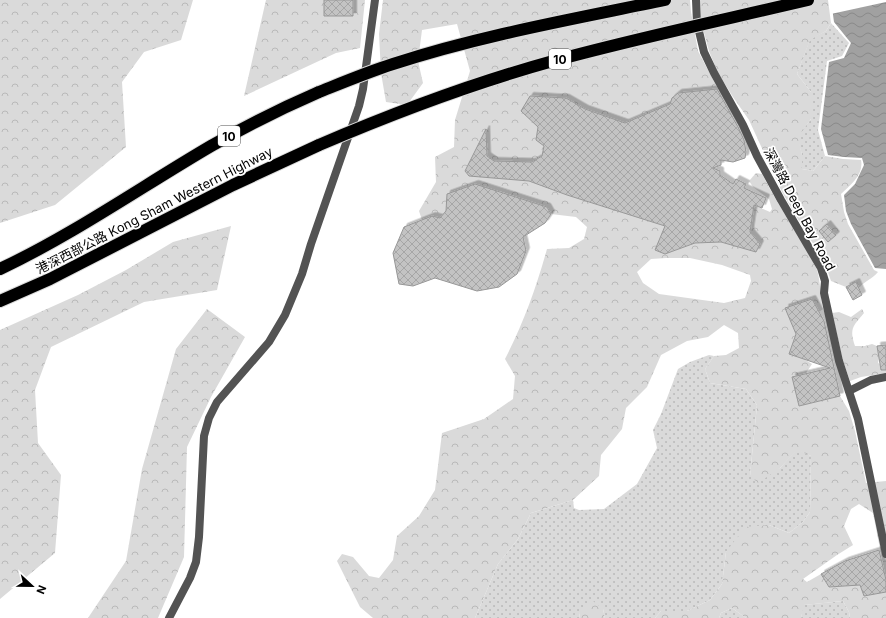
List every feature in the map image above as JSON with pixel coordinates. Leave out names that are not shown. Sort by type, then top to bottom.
[{"type":"highway","name":"港深西部公路 Kong Sham Western Highway","points":[[0,269],[68,234],[239,130],[292,103],[319,92],[394,64],[465,43],[665,0]]},
{"type":"highway","name":"港深西部公路 Kong Sham Western Highway","points":[[0,301],[63,272],[259,172],[410,108],[524,70],[639,40],[808,0]]},
{"type":"street","points":[[170,618],[190,578],[196,562],[199,537],[204,436],[208,418],[217,402],[269,342],[285,315],[302,274],[359,106],[363,89],[375,0]]},
{"type":"street","name":"深灣路 Deep Bay Road","points":[[696,0],[697,23],[704,52],[743,125],[757,156],[821,268],[825,281],[824,293],[839,361],[858,419],[886,554]]},
{"type":"street","points":[[849,391],[871,380],[886,377]]},
{"type":"green space","points":[[0,0],[193,0],[181,40],[144,52],[122,82],[126,147],[55,205],[0,223]]},
{"type":"green space","points":[[266,0],[365,0],[360,48],[336,53],[244,96]]},
{"type":"green space","points":[[383,0],[690,0],[698,51],[718,89],[678,93],[670,104],[625,123],[585,109],[566,98],[530,96],[522,111],[538,127],[536,140],[544,146],[542,156],[532,162],[494,161],[487,156],[487,140],[482,139],[465,171],[469,176],[529,181],[567,195],[665,226],[665,254],[695,243],[721,242],[756,252],[760,244],[750,232],[754,205],[770,212],[772,209],[769,199],[753,187],[749,181],[756,173],[762,174],[810,255],[817,270],[819,280],[823,309],[819,312],[812,299],[786,308],[796,334],[789,354],[804,359],[812,364],[806,373],[793,377],[799,406],[840,396],[849,411],[855,431],[866,483],[886,481],[886,580],[873,513],[859,504],[851,509],[844,526],[853,545],[803,579],[807,582],[821,574],[829,587],[860,585],[864,596],[886,592],[886,618],[850,618],[849,612],[843,601],[804,605],[801,618],[746,618],[732,608],[721,613],[719,618],[655,618],[661,611],[687,611],[710,600],[722,584],[726,552],[745,527],[769,525],[789,533],[803,522],[810,512],[811,456],[797,450],[780,468],[758,483],[750,476],[757,405],[746,389],[710,383],[705,369],[714,356],[726,355],[739,348],[738,333],[724,325],[708,337],[687,341],[661,355],[647,387],[626,408],[622,429],[601,455],[599,476],[573,500],[531,513],[518,539],[498,564],[475,618],[373,618],[360,607],[337,561],[342,554],[353,557],[369,576],[379,578],[393,560],[397,536],[419,516],[435,490],[442,433],[484,419],[513,399],[515,376],[505,359],[529,305],[547,249],[569,248],[584,239],[587,227],[576,217],[551,214],[547,207],[499,191],[468,187],[440,218],[422,220],[419,211],[436,182],[435,157],[454,147],[455,120],[470,71],[457,24],[422,30],[418,61],[423,83],[407,105],[386,102],[381,73],[379,34]],"holes":[[[690,258],[722,265],[750,275],[751,281],[745,298],[724,303],[659,294],[643,283],[637,272],[651,259]]]},
{"type":"green space","points":[[700,0],[828,0],[831,23],[826,31],[810,40],[797,74],[811,92],[811,119],[798,137],[802,155],[802,169],[813,171],[825,156],[861,160],[861,170],[859,175],[841,194],[848,224],[874,270],[878,272],[859,288],[856,282],[846,287],[831,281],[822,255],[809,238],[782,192],[749,120],[718,73],[709,51],[701,22]]},
{"type":"green space","points":[[831,23],[849,43],[842,56],[827,61],[818,130],[825,156],[813,171],[802,169],[802,155],[797,137],[811,119],[811,92],[797,74],[810,39],[826,31]]},
{"type":"green space","points":[[231,226],[217,290],[144,302],[51,347],[35,390],[38,443],[61,475],[55,553],[0,599],[0,330],[78,295],[126,270],[173,242]]},
{"type":"green space","points":[[207,309],[245,337],[211,397],[187,447],[184,557],[158,618],[88,618],[126,561],[142,469],[176,349]]},
{"type":"green space","points":[[862,309],[864,313],[853,328],[852,332],[855,346],[872,344],[877,346],[879,358],[878,363],[886,367],[886,373],[861,377],[850,381],[843,361],[832,313],[839,312],[851,317]]},
{"type":"green space","points":[[709,355],[714,356],[705,369],[710,383],[746,389],[757,405],[750,476],[780,468],[797,449],[811,456],[810,512],[803,522],[789,533],[769,525],[726,552],[722,584],[710,600],[687,611],[661,611],[655,618],[605,618],[603,609],[579,613],[580,618],[475,618],[498,564],[518,539],[531,513],[573,500],[574,508],[579,510],[604,509],[637,484],[657,448],[653,430],[661,414],[678,369],[690,362]]},
{"type":"green space","points":[[593,601],[603,609],[605,618],[580,618],[579,613]]},
{"type":"green space","points":[[843,601],[849,612],[850,618],[801,618],[803,605]]},
{"type":"green space","points":[[732,608],[746,618],[719,618],[721,613]]},
{"type":"water","points":[[831,0],[886,0],[886,269],[875,268],[851,224],[846,211],[844,195],[855,184],[864,165],[862,158],[828,155],[821,129],[829,62],[844,58],[851,43],[834,22]]},
{"type":"pier","points":[[829,0],[886,0],[886,2],[831,14]]},
{"type":"building","points":[[324,0],[353,0],[353,16],[324,16]]},
{"type":"building","points":[[717,89],[744,140],[746,152],[745,158],[733,162],[721,160],[721,165],[713,168],[720,171],[720,175],[733,184],[736,179],[746,184],[744,188],[766,198],[762,208],[754,205],[750,232],[760,244],[756,252],[721,242],[695,243],[665,254],[655,250],[665,226],[567,195],[529,181],[469,176],[465,171],[486,129],[487,156],[494,161],[532,162],[542,156],[544,146],[536,140],[538,127],[521,111],[530,96],[566,98],[585,109],[625,123],[670,104],[672,98],[678,93]]},
{"type":"building","points":[[475,184],[547,207],[551,214],[545,223],[523,237],[526,251],[517,274],[499,287],[477,291],[435,278],[413,286],[399,284],[393,253],[404,227],[432,216],[440,218],[446,211],[447,194]]},
{"type":"building","points":[[827,224],[836,235],[828,242],[819,231]]},
{"type":"building","points":[[856,282],[862,295],[853,300],[846,287]]},
{"type":"building","points":[[812,299],[824,321],[840,396],[799,406],[792,377],[830,368],[789,354],[796,334],[785,308]]},
{"type":"building","points":[[886,345],[886,370],[881,370],[877,346]]},
{"type":"building","points":[[879,550],[886,580],[886,592],[864,596],[860,585],[829,587],[821,574],[845,561]]}]
